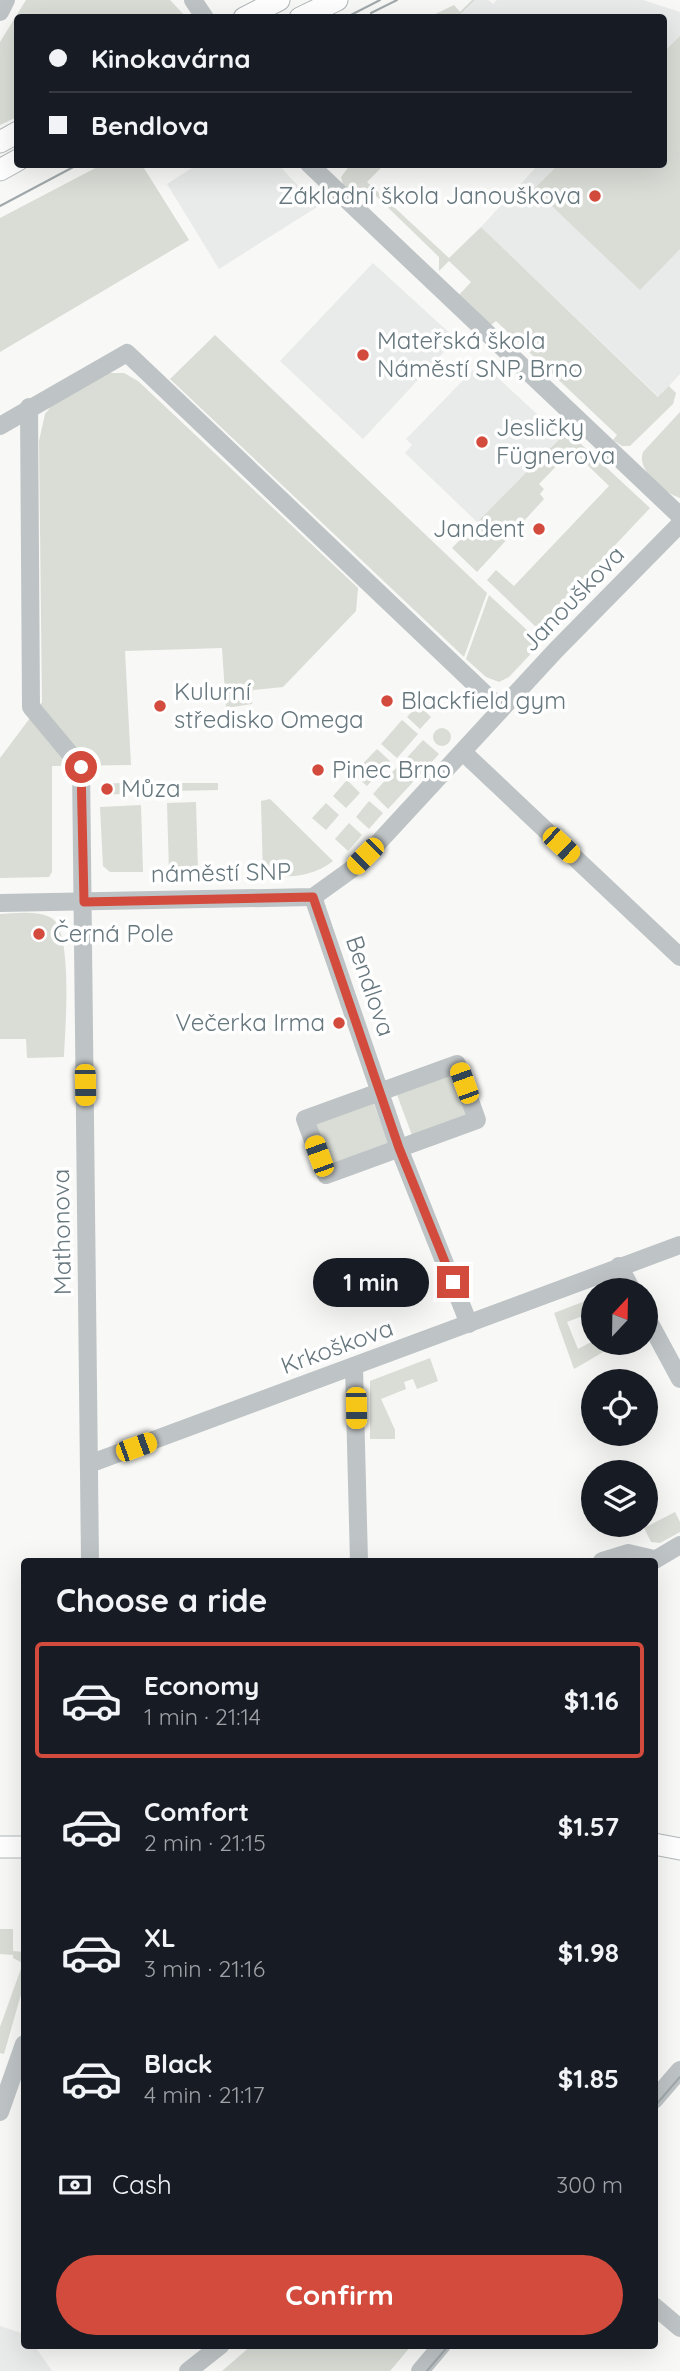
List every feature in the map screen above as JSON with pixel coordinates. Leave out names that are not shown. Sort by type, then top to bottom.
[{"type":"main road","points":[[252,14],[279,0]]},
{"type":"main road","points":[[308,14],[337,0]]},
{"type":"main road","points":[[658,1845],[680,1849]]},
{"type":"main road","points":[[0,1847],[21,1847]]},
{"type":"street","points":[[0,12],[6,0]]},
{"type":"street","points":[[313,168],[680,516]]},
{"type":"street","points":[[0,426],[127,353],[501,709]]},
{"type":"street","points":[[29,407],[31,707],[81,767],[84,902]]},
{"type":"street","name":"Janouškova","points":[[501,709],[680,524]]},
{"type":"street","name":"náměstí SNP","points":[[0,903],[313,897],[352,869],[464,753],[501,709]]},
{"type":"street","points":[[464,753],[680,957]]},
{"type":"street","name":"Bendlova","points":[[313,897],[399,1148],[469,1324]]},
{"type":"street","name":"Mathonova","points":[[84,902],[90,1558]]},
{"type":"street","points":[[457,1064],[477,1120],[326,1174],[305,1119],[380,1092],[457,1064]]},
{"type":"street","name":"Krkoškova","points":[[89,1464],[680,1245]]},
{"type":"street","points":[[619,1266],[626,1278]]},
{"type":"street","points":[[658,1338],[680,1379]]},
{"type":"street","points":[[354,1367],[359,1558]]},
{"type":"street","points":[[657,1558],[680,1545]]},
{"type":"street","points":[[612,1558],[628,1553],[646,1558]]},
{"type":"street","points":[[0,2112],[21,2053]]},
{"type":"street","points":[[658,2095],[680,2070]]},
{"type":"street","points":[[658,2309],[680,2328]]},
{"type":"street","points":[[189,2371],[216,2349]]},
{"type":"street","points":[[420,2371],[439,2349]]},
{"type":"shaded area","points":[[26,0],[170,0],[183,14],[17,14]]},
{"type":"shaded area","name":"Základní škola Janouškova","points":[[475,0],[488,0],[493,4],[497,0],[643,0],[680,12],[680,374],[659,397],[481,227],[535,168],[667,168],[667,14],[462,14]]},
{"type":"shaded area","points":[[475,0],[461,14],[435,14],[454,5],[460,12]]},
{"type":"shaded area","points":[[14,19],[14,118],[0,125],[0,42]]},
{"type":"shaded area","points":[[680,36],[680,249],[640,290],[534,189],[555,168],[667,168],[667,49]]},
{"type":"shaded area","points":[[95,168],[144,168],[189,240],[0,352],[0,218]]},
{"type":"shaded area","points":[[192,168],[282,168],[317,207],[219,269],[167,184]]},
{"type":"shaded area","points":[[348,168],[381,168],[367,182],[449,258],[481,227],[658,397],[669,386],[676,393],[673,404],[630,446],[622,446],[613,440],[617,435],[496,321],[491,325],[458,296],[471,282],[449,261],[439,271],[439,257],[373,193],[362,204],[344,188],[341,177]]},
{"type":"shaded area","name":"Mateřská škola Náměstí SNP, Brno","points":[[373,263],[456,339],[363,439],[280,361]]},
{"type":"shaded area","points":[[215,335],[487,593],[464,657],[170,379]]},
{"type":"shaded area","name":"Jesličky Fügnerova","points":[[486,367],[561,436],[478,523],[405,453],[412,445],[406,439],[473,370],[479,375]]},
{"type":"shaded area","points":[[103,373],[124,373],[138,381],[358,588],[356,611],[283,687],[253,690],[252,704],[226,708],[222,648],[125,651],[131,765],[52,766],[52,872],[49,877],[0,878],[0,758],[42,702],[39,441],[45,414],[58,398]]},
{"type":"shaded area","points":[[680,412],[680,498],[653,480],[642,459],[643,452]]},
{"type":"shaded area","points":[[567,431],[650,508],[537,628],[487,580],[496,570],[514,586],[609,486],[572,450],[539,484],[544,489],[540,494],[544,499],[477,572],[452,548]]},
{"type":"shaded area","points":[[489,595],[541,643],[509,677],[499,682],[486,677],[466,659]]},
{"type":"shaded area","points":[[418,705],[431,717],[420,729],[407,717]]},
{"type":"shaded area","points":[[402,720],[418,734],[397,758],[381,744]]},
{"type":"shaded area","points":[[438,728],[446,728],[451,737],[449,744],[438,746],[433,741],[433,733]]},
{"type":"shaded area","points":[[423,740],[439,754],[418,777],[402,763]]},
{"type":"shaded area","points":[[377,749],[390,761],[367,786],[353,774]]},
{"type":"shaded area","points":[[397,767],[413,782],[388,809],[373,794]]},
{"type":"shaded area","points":[[347,780],[360,793],[346,808],[333,796]]},
{"type":"shaded area","points":[[141,782],[141,793],[101,795],[101,784]]},
{"type":"shaded area","points":[[173,783],[218,783],[218,790],[173,791]]},
{"type":"shaded area","points":[[270,799],[333,861],[308,873],[263,876],[261,801]]},
{"type":"shaded area","points":[[369,801],[383,813],[369,829],[356,817]]},
{"type":"shaded area","points":[[196,802],[198,871],[169,872],[167,803]]},
{"type":"shaded area","points":[[326,803],[339,815],[326,830],[312,818]]},
{"type":"shaded area","points":[[141,805],[143,872],[110,872],[103,866],[100,807]]},
{"type":"shaded area","points":[[349,823],[362,835],[348,851],[335,839]]},
{"type":"shaded area","points":[[0,914],[42,914],[53,919],[59,929],[66,963],[64,1057],[27,1058],[26,1039],[0,1039]]},
{"type":"shaded area","points":[[451,1071],[468,1118],[413,1138],[396,1092]]},
{"type":"shaded area","points":[[372,1099],[390,1147],[329,1166],[314,1127],[316,1121]]},
{"type":"shaded area","points":[[581,1303],[581,1317],[567,1322],[578,1349],[581,1347],[581,1355],[598,1355],[574,1369],[554,1313]]},
{"type":"shaded area","points":[[430,1358],[438,1381],[417,1389],[413,1379],[404,1382],[406,1389],[381,1399],[395,1430],[395,1439],[370,1439],[370,1381]]},
{"type":"shaded area","points":[[675,1512],[680,1522],[680,1532],[660,1543],[651,1542],[648,1537],[658,1537],[658,1521]]},
{"type":"shaded area","points":[[0,1929],[13,1929],[13,1951],[21,1952],[21,1962],[13,1958],[13,1955],[0,1954]]},
{"type":"shaded area","points":[[21,1969],[21,1994],[4,2054],[0,2053],[0,2027]]},
{"type":"shaded area","points":[[0,2326],[21,2333],[21,2349],[37,2349],[52,2371],[0,2371]]},
{"type":"shaded area","points":[[247,2349],[409,2349],[390,2371],[222,2371]]},
{"type":"tram line","points":[[353,14],[380,0]]},
{"type":"tram line","points":[[371,13],[397,0]]},
{"type":"tram line","points":[[0,206],[71,168]]},
{"type":"tram line","points":[[658,2102],[680,2077]]},
{"type":"tram line","points":[[427,2371],[446,2349]]},
{"type":"place","name":"Základní škola Janouškova","points":[[595,196]]},
{"type":"place","name":"Mateřská škola Náměstí SNP, Brno","points":[[363,355]]},
{"type":"place","name":"Jesličky Fügnerova","points":[[482,442]]},
{"type":"place","name":"Jandent","points":[[539,529]]},
{"type":"place","name":"Blackfield gym","points":[[387,701]]},
{"type":"place","name":"Kulurní středisko Omega","points":[[160,706]]},
{"type":"place","name":"Pinec Brno","points":[[318,770]]},
{"type":"place","name":"Můza","points":[[107,789]]},
{"type":"place","name":"Černá Pole","points":[[39,934]]},
{"type":"place","name":"Večerka Irma","points":[[339,1023]]},
{"type":"route","points":[[81,767],[84,902],[152,898],[313,897],[399,1148],[453,1282]]}]
